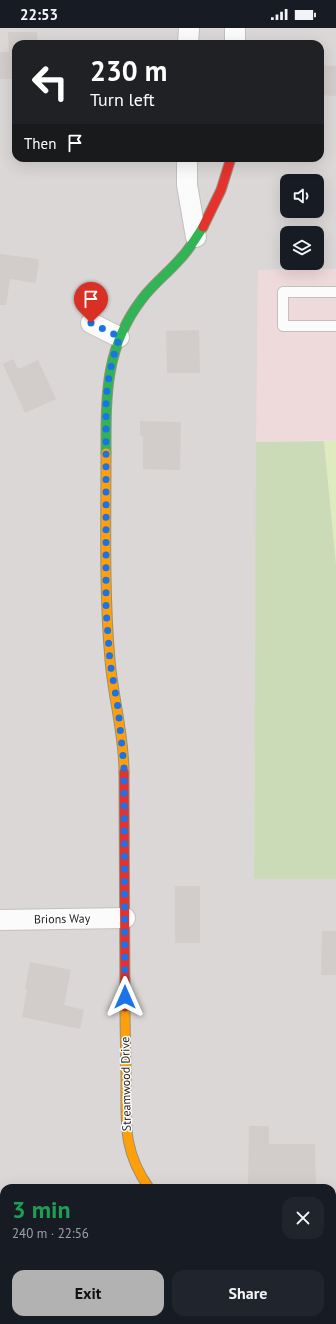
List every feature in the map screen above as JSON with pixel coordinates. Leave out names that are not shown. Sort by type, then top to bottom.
[{"type":"street","points":[[188,40],[189,28]]},
{"type":"street","points":[[235,28],[235,40]]},
{"type":"street","points":[[187,162],[187,184],[196,237]]},
{"type":"street","name":"Streamwood Drive","points":[[147,1184],[136,1167],[130,1152],[126,1132],[123,753],[118,708],[110,662],[106,609],[106,400],[112,359],[130,315],[152,288],[182,257],[196,237],[222,190],[230,162]]},
{"type":"street","points":[[91,323],[120,337]]},
{"type":"street","name":"Brions Way","points":[[0,920],[125,918]]},
{"type":"lane","points":[[336,292],[283,292],[283,326],[336,326]]},
{"type":"shaded area","points":[[0,28],[336,28],[336,269],[324,269],[324,226],[280,226],[280,270],[258,270],[254,879],[336,879],[336,1184],[0,1184]]},
{"type":"shaded area","points":[[336,269],[336,440],[256,442],[258,270]]},
{"type":"green space","points":[[336,440],[336,564],[324,441]]},
{"type":"green space","points":[[324,441],[336,564],[336,879],[254,879],[256,442]]},
{"type":"building","points":[[8,32],[37,32],[38,40],[12,40],[12,79],[0,79],[0,52],[9,52]]},
{"type":"building","points":[[324,65],[336,66],[336,96],[324,95]]},
{"type":"building","points":[[0,254],[39,259],[36,283],[10,279],[6,305],[0,305]]},
{"type":"building","points":[[199,330],[200,373],[167,373],[166,331]]},
{"type":"building","points":[[13,359],[18,369],[38,360],[56,399],[25,413],[3,364]]},
{"type":"building","points":[[140,421],[181,422],[180,470],[143,469],[143,437],[140,436]]},
{"type":"building","points":[[175,886],[200,886],[200,943],[175,943]]},
{"type":"building","points":[[322,931],[336,931],[336,975],[321,975]]},
{"type":"building","points":[[30,962],[71,970],[64,1005],[84,1010],[80,1029],[22,1017]]},
{"type":"building","points":[[249,1126],[269,1126],[269,1144],[315,1144],[316,1184],[248,1184]]},
{"type":"traffic: fast","points":[[106,453],[106,411],[110,372],[114,354],[121,335],[130,317],[142,299],[183,255],[203,227]]},
{"type":"traffic: slow","points":[[106,453],[108,634],[111,674],[124,758],[124,772]]},
{"type":"traffic: slow","points":[[125,1007],[126,1124],[130,1149],[134,1162],[147,1184]]},
{"type":"traffic: jam","points":[[203,227],[221,190],[230,162]]},
{"type":"traffic: jam","points":[[124,772],[125,1007]]},
{"type":"route","points":[[91,323],[120,337],[112,359],[106,400],[106,609],[110,662],[118,708],[124,766],[125,997]]}]
